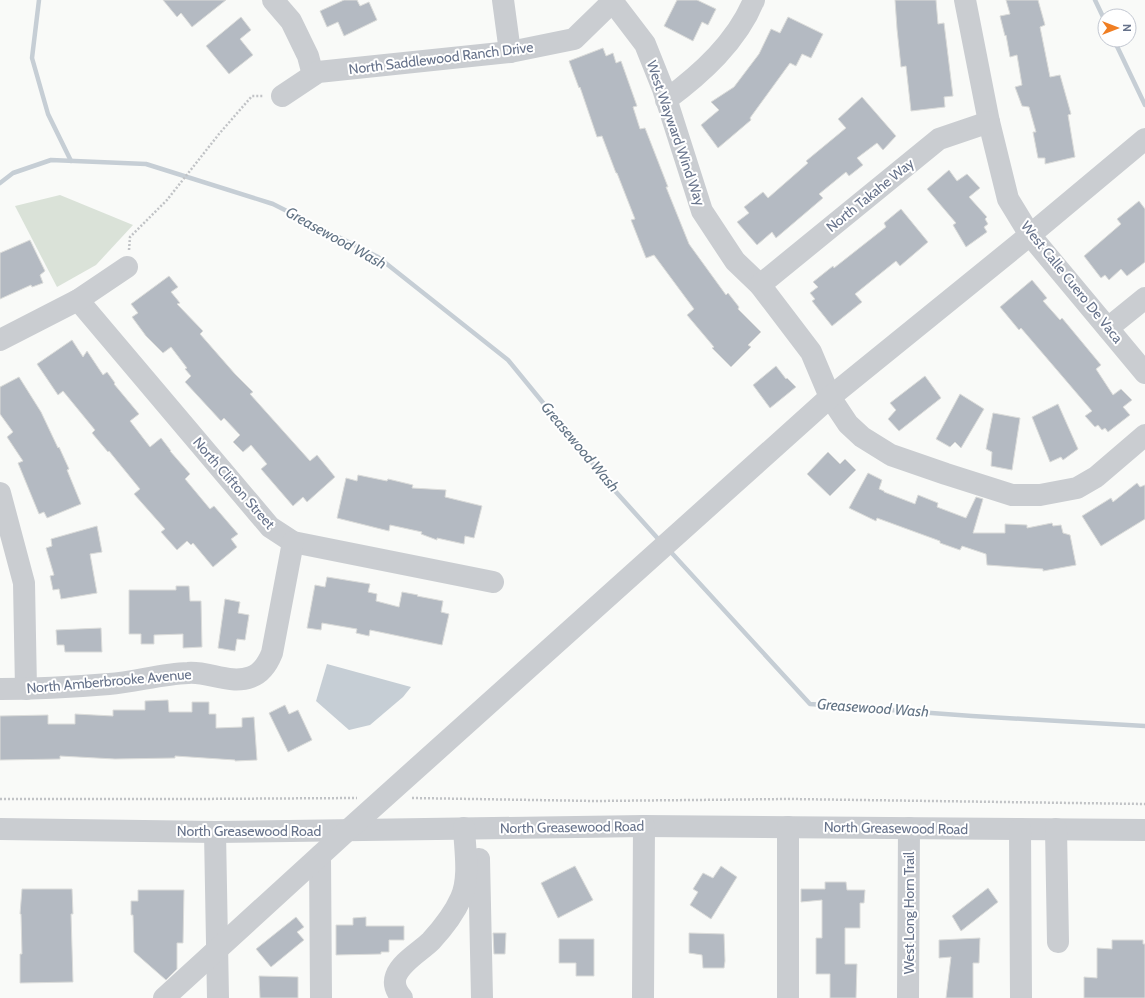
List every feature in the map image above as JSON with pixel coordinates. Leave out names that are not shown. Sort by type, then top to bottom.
[{"type":"street","points":[[273,0],[291,20],[308,56],[313,75]]},
{"type":"street","points":[[503,0],[510,52]]},
{"type":"street","points":[[666,100],[691,82],[725,48],[750,11],[754,0]]},
{"type":"street","name":"West Calle Cuero De Vaca","points":[[965,0],[989,122],[1008,199],[1030,235],[1145,373]]},
{"type":"street","name":"North Saddlewood Ranch Drive","points":[[282,96],[318,72],[510,52],[574,39],[613,1]]},
{"type":"street","name":"West Wayward Wind Way","points":[[613,1],[645,44],[666,100],[702,211],[735,261],[760,285],[811,352],[830,397],[848,424],[862,437],[891,455],[946,474],[1012,495],[1040,495],[1077,488],[1096,477],[1145,436]]},
{"type":"street","name":"North Takahe Way","points":[[760,285],[939,139],[989,122]]},
{"type":"street","points":[[164,998],[348,830],[830,397],[1030,235],[1145,139]]},
{"type":"street","points":[[0,340],[78,300],[127,268]]},
{"type":"street","points":[[1108,328],[1145,298]]},
{"type":"street","name":"North Clifton Street","points":[[78,300],[270,527],[293,542],[493,582]]},
{"type":"street","points":[[0,495],[24,583],[26,689]]},
{"type":"street","name":"North Amberbrooke Avenue","points":[[0,689],[110,684],[189,672],[237,680],[261,676],[272,653],[293,542]]},
{"type":"street","points":[[643,998],[644,826]]},
{"type":"street","name":"North Greasewood Road","points":[[0,829],[215,832],[644,826],[1145,830]]},
{"type":"street","points":[[788,827],[788,998]]},
{"type":"street","points":[[402,998],[395,986],[396,976],[400,968],[431,940],[450,918],[461,898],[466,882],[471,828]]},
{"type":"street","points":[[471,828],[482,998]]},
{"type":"street","name":"West Long Horn Trail","points":[[908,998],[909,828]]},
{"type":"street","points":[[1020,829],[1021,998]]},
{"type":"street","points":[[1056,829],[1058,942]]},
{"type":"street","points":[[215,832],[218,998]]},
{"type":"street","points":[[320,856],[321,998]]},
{"type":"path","points":[[127,268],[130,237],[167,200],[219,134],[252,96],[282,96]]},
{"type":"path","points":[[0,799],[384,798],[595,801],[805,799],[1145,804]]},
{"type":"shaded area","points":[[60,195],[133,225],[96,265],[57,287],[15,206]]},
{"type":"shaded area","points":[[327,664],[411,687],[403,697],[370,725],[349,730],[316,701]]},
{"type":"building","points":[[163,0],[226,0],[192,27],[181,13],[177,17]]},
{"type":"building","points":[[344,0],[357,0],[360,6],[369,2],[377,20],[344,36],[338,22],[327,27],[320,11]]},
{"type":"building","points":[[677,0],[697,0],[716,9],[708,25],[702,22],[693,41],[664,26]]},
{"type":"building","points":[[895,0],[936,0],[938,24],[944,23],[953,96],[944,97],[945,107],[911,111],[906,66],[901,67]]},
{"type":"building","points":[[1006,0],[1038,0],[1045,25],[1040,27],[1050,77],[1060,75],[1071,114],[1068,115],[1075,157],[1045,164],[1045,158],[1038,158],[1033,132],[1036,132],[1029,107],[1022,106],[1015,87],[1022,85],[1017,55],[1010,57],[1006,35],[1005,36],[1000,16],[1010,14]]},
{"type":"building","points":[[241,17],[251,30],[240,39],[253,55],[229,74],[206,46]]},
{"type":"building","points":[[788,17],[823,34],[811,58],[802,54],[796,66],[790,63],[750,118],[751,120],[718,148],[701,125],[719,110],[711,102],[734,87],[759,54],[771,29],[780,33]]},
{"type":"building","points":[[603,48],[606,56],[613,53],[616,63],[621,61],[637,106],[633,107],[640,129],[645,128],[668,187],[666,187],[689,244],[726,295],[728,293],[739,307],[738,309],[761,332],[748,345],[751,347],[731,367],[712,348],[714,347],[687,315],[694,309],[654,255],[646,258],[631,220],[635,219],[617,173],[602,136],[597,137],[580,87],[579,88],[569,61]]},
{"type":"building","points":[[862,97],[896,136],[883,150],[877,143],[857,158],[863,165],[849,176],[846,172],[819,194],[823,198],[776,238],[772,232],[757,245],[737,222],[749,213],[744,207],[763,192],[768,198],[808,163],[806,161],[846,128],[838,119]]},
{"type":"building","points":[[949,170],[957,181],[967,174],[980,188],[969,197],[987,217],[985,219],[988,224],[984,227],[987,232],[966,247],[953,225],[956,223],[927,189]]},
{"type":"building","points":[[1139,201],[1145,209],[1145,262],[1127,276],[1121,269],[1109,280],[1105,275],[1101,278],[1084,256],[1121,224],[1117,219]]},
{"type":"building","points":[[901,209],[928,242],[900,266],[896,261],[855,294],[862,302],[832,326],[812,301],[815,299],[810,293],[818,287],[813,282],[833,266],[834,268],[886,227],[884,223]]},
{"type":"building","points":[[30,240],[45,271],[40,275],[43,283],[32,287],[31,285],[0,299],[0,253]]},
{"type":"building","points":[[169,276],[178,287],[171,292],[180,303],[177,304],[203,331],[200,334],[253,392],[250,394],[310,461],[317,455],[335,477],[307,502],[303,497],[293,506],[261,469],[267,464],[251,445],[243,452],[233,442],[240,435],[224,418],[221,421],[185,382],[191,376],[185,369],[187,368],[171,347],[163,353],[146,336],[132,317],[138,313],[131,304]]},
{"type":"building","points":[[1032,280],[1047,298],[1043,301],[1060,320],[1062,318],[1101,365],[1096,369],[1113,395],[1121,389],[1132,400],[1123,407],[1130,415],[1108,432],[1105,428],[1102,430],[1098,425],[1095,427],[1085,416],[1092,411],[1021,328],[1019,330],[1000,307]]},
{"type":"building","points":[[72,340],[83,357],[87,351],[103,375],[107,372],[115,383],[114,384],[139,414],[130,421],[150,447],[161,438],[190,474],[185,479],[210,509],[214,506],[238,534],[231,539],[237,547],[213,567],[193,543],[191,545],[187,541],[177,550],[161,532],[165,529],[134,494],[140,489],[92,433],[95,430],[63,391],[58,395],[37,364]]},
{"type":"building","points":[[776,366],[786,379],[787,378],[796,387],[770,408],[753,385]]},
{"type":"building","points":[[925,376],[941,398],[899,431],[888,419],[896,410],[890,403]]},
{"type":"building","points":[[19,377],[41,412],[58,448],[59,447],[69,469],[67,470],[81,504],[47,518],[44,512],[39,514],[18,463],[23,461],[7,437],[13,432],[0,414],[0,387]]},
{"type":"building","points":[[960,394],[984,409],[961,448],[955,442],[950,447],[936,439]]},
{"type":"building","points":[[1058,404],[1078,449],[1063,460],[1061,457],[1050,462],[1032,417]]},
{"type":"building","points":[[993,413],[1020,418],[1012,470],[991,466],[992,452],[986,449]]},
{"type":"building","points":[[828,452],[840,464],[845,459],[856,470],[830,496],[807,474]]},
{"type":"building","points":[[868,473],[882,480],[879,489],[884,492],[915,504],[918,495],[938,503],[937,507],[966,518],[976,497],[983,499],[973,533],[1005,533],[1005,524],[1027,525],[1027,528],[1052,523],[1053,526],[1061,525],[1063,533],[1070,535],[1076,565],[1043,571],[1043,569],[987,565],[986,554],[962,546],[960,550],[940,543],[940,541],[877,518],[876,521],[849,508]]},
{"type":"building","points":[[358,475],[387,481],[388,479],[413,485],[412,488],[446,490],[445,497],[482,506],[474,538],[465,536],[464,544],[437,538],[437,540],[421,534],[422,532],[390,525],[389,531],[337,518],[346,478],[357,481]]},
{"type":"building","points":[[1137,483],[1140,487],[1145,485],[1145,519],[1101,546],[1082,516],[1111,498],[1113,502]]},
{"type":"building","points":[[97,526],[102,552],[90,554],[97,593],[61,599],[59,589],[53,590],[50,576],[54,575],[46,548],[52,546],[51,539]]},
{"type":"building","points":[[327,577],[370,584],[368,592],[377,594],[376,601],[399,607],[402,592],[443,601],[441,612],[449,614],[442,645],[370,630],[369,636],[356,633],[357,629],[322,623],[321,630],[307,628],[315,585],[325,587]]},
{"type":"building","points":[[176,586],[189,586],[190,601],[201,601],[202,647],[183,648],[183,634],[154,635],[154,644],[141,644],[141,634],[129,634],[129,590],[176,590]]},
{"type":"building","points":[[225,599],[240,602],[238,613],[249,615],[245,640],[237,639],[235,651],[218,648]]},
{"type":"building","points":[[101,628],[102,652],[65,652],[64,645],[57,645],[56,630]]},
{"type":"building","points":[[168,700],[169,712],[192,712],[192,702],[209,702],[209,714],[216,714],[216,728],[242,727],[242,718],[254,717],[257,760],[235,761],[175,756],[175,758],[115,759],[60,756],[60,759],[0,760],[0,716],[48,715],[48,724],[75,724],[75,714],[113,716],[113,710],[145,710],[145,701]]},
{"type":"building","points":[[285,705],[289,714],[298,710],[312,740],[288,752],[269,713]]},
{"type":"building","points":[[575,866],[593,900],[558,918],[541,883]]},
{"type":"building","points":[[721,866],[737,877],[711,919],[690,905],[698,892],[693,889],[703,873],[713,878]]},
{"type":"building","points":[[825,882],[846,882],[847,890],[865,890],[864,903],[860,903],[860,928],[845,928],[845,964],[857,964],[856,998],[830,998],[830,974],[816,974],[816,938],[822,938],[822,900],[801,902],[801,889],[825,889]]},
{"type":"building","points":[[988,888],[998,902],[961,931],[952,916]]},
{"type":"building","points":[[22,889],[72,889],[73,914],[71,914],[73,982],[20,983],[20,954],[22,954],[20,914]]},
{"type":"building","points":[[138,890],[184,890],[183,943],[177,943],[177,969],[166,980],[134,952],[131,901],[138,901]]},
{"type":"building","points":[[296,917],[304,927],[297,932],[304,940],[271,967],[256,949]]},
{"type":"building","points":[[366,917],[366,926],[404,926],[404,940],[389,940],[389,952],[381,952],[381,954],[336,955],[336,925],[353,925],[353,918]]},
{"type":"building","points":[[493,933],[506,933],[505,954],[494,954]]},
{"type":"building","points":[[689,933],[724,934],[724,968],[703,968],[702,955],[689,953]]},
{"type":"building","points":[[980,938],[979,963],[973,963],[973,998],[946,998],[951,957],[939,958],[939,940]]},
{"type":"building","points":[[559,939],[594,939],[594,976],[576,976],[576,963],[559,963]]},
{"type":"building","points":[[1112,940],[1143,940],[1143,944],[1145,944],[1145,998],[1084,998],[1084,977],[1097,978],[1097,948],[1112,949]]},
{"type":"building","points":[[259,976],[298,977],[298,998],[260,998]]},
{"type":"waterway","points":[[39,0],[32,58],[48,114],[71,161]]},
{"type":"waterway","points":[[1095,0],[1099,8]]},
{"type":"waterway","points":[[1118,48],[1145,105]]},
{"type":"waterway","name":"Greasewood Wash","points":[[0,183],[13,173],[51,160],[146,164],[273,204],[378,257],[508,360],[616,492],[661,542]]},
{"type":"waterway","name":"Greasewood Wash","points":[[669,550],[810,704],[972,716],[1145,726]]}]
